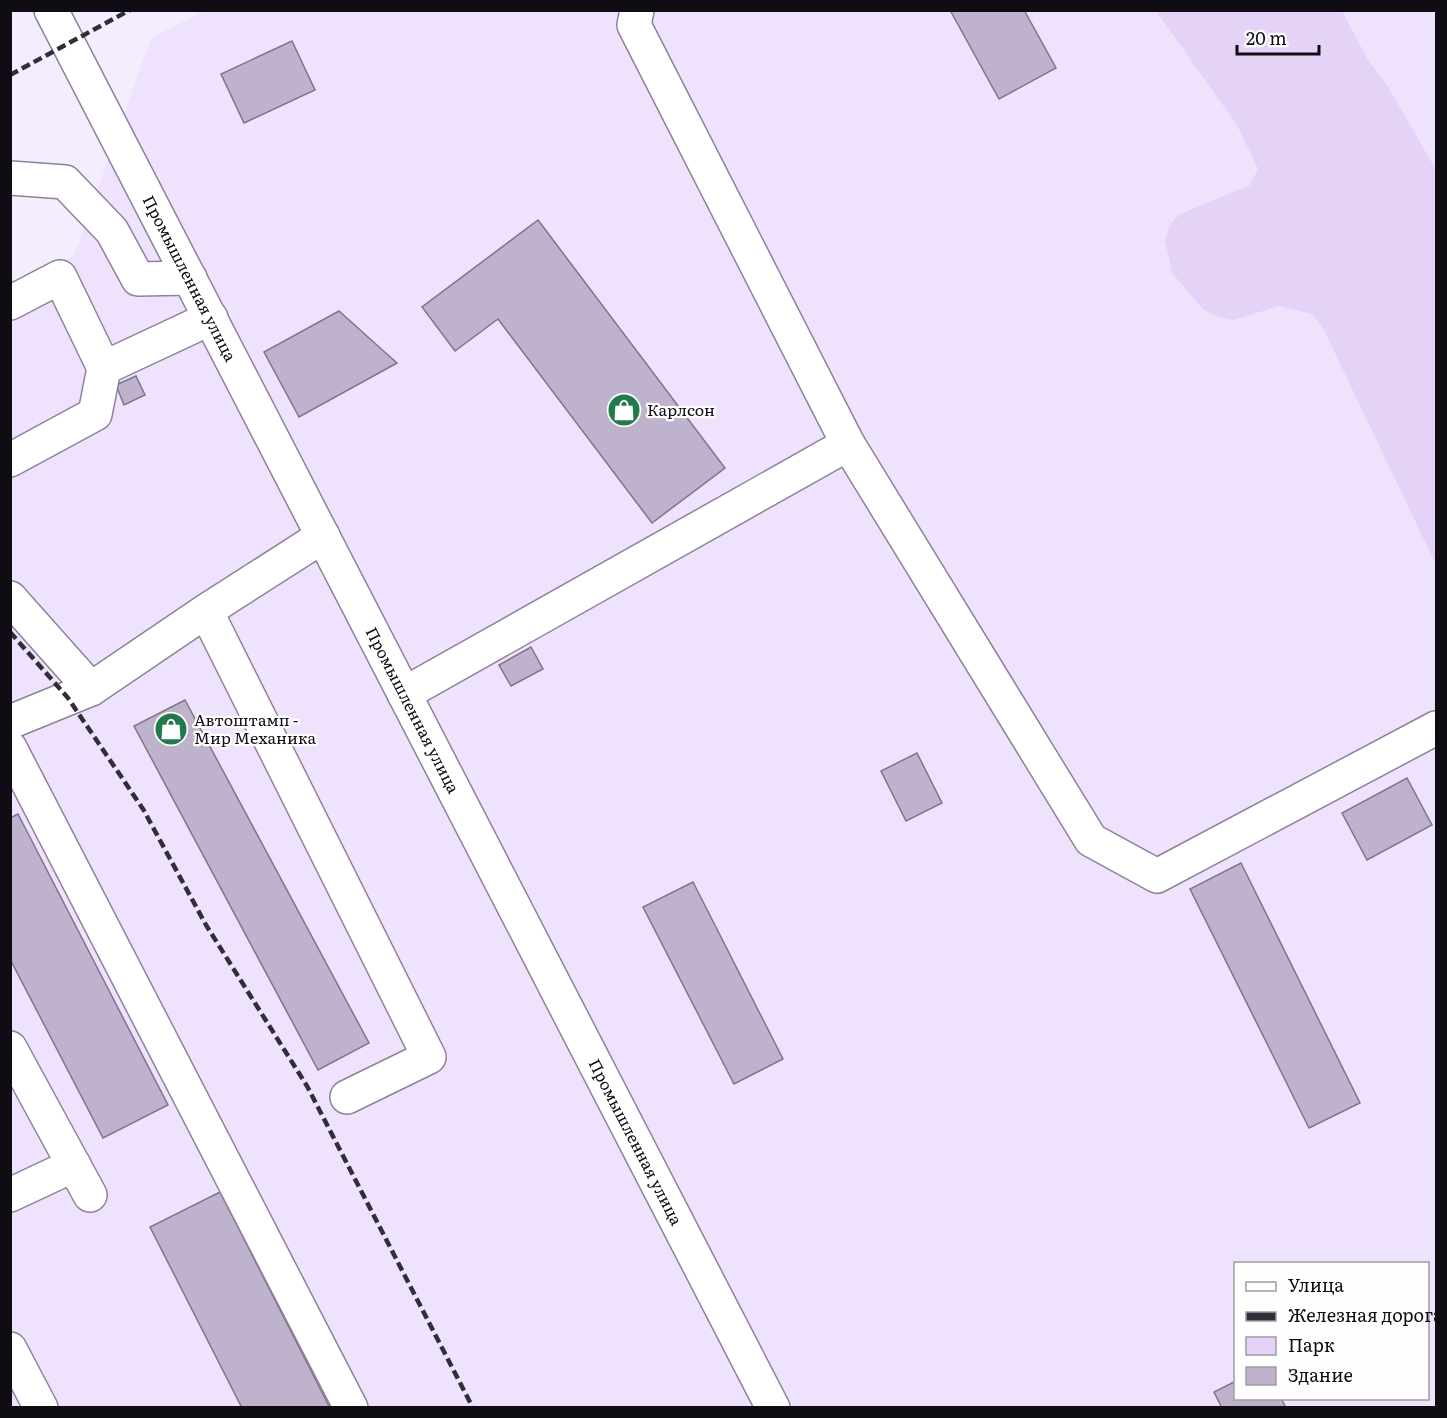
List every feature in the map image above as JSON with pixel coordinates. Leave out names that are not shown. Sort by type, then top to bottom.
[{"type":"street","name":"Промышленная улица","points":[[51,10],[773,1407]]},
{"type":"street","points":[[637,10],[634,25],[848,444],[1091,840],[1157,876],[1437,728]]},
{"type":"street","points":[[10,178],[65,182],[112,231],[138,279],[190,278]]},
{"type":"street","points":[[10,303],[60,277],[104,368],[95,414],[10,460]]},
{"type":"street","points":[[104,368],[211,318]]},
{"type":"street","points":[[405,694],[848,444]]},
{"type":"street","points":[[10,722],[91,689],[206,611],[323,536]]},
{"type":"street","points":[[10,598],[91,689]]},
{"type":"street","points":[[206,611],[429,1057],[347,1097]]},
{"type":"street","points":[[10,748],[351,1407]]},
{"type":"street","points":[[10,1048],[90,1195]]},
{"type":"street","points":[[10,1195],[74,1165]]},
{"type":"street","points":[[10,1349],[41,1407]]},
{"type":"shaded area","points":[[207,10],[1436,11],[1436,1407],[11,1408],[11,288],[74,256],[151,38]]},
{"type":"green space","points":[[1156,11],[1342,11],[1368,60],[1387,85],[1436,170],[1436,565],[1323,328],[1312,314],[1279,306],[1234,320],[1218,317],[1203,309],[1172,273],[1165,240],[1170,225],[1180,214],[1250,185],[1258,169],[1237,125]]},
{"type":"building","points":[[950,10],[1024,10],[1056,68],[999,99]]},
{"type":"building","points":[[292,41],[315,90],[244,123],[221,74]]},
{"type":"building","name":"Карлсон","points":[[538,220],[725,468],[652,523],[498,319],[455,351],[422,307]]},
{"type":"building","points":[[339,311],[397,363],[299,417],[264,352]]},
{"type":"building","points":[[136,376],[145,395],[124,405],[116,385]]},
{"type":"building","points":[[531,647],[543,669],[511,686],[499,665]]},
{"type":"building","points":[[185,700],[369,1043],[318,1070],[134,726]]},
{"type":"building","points":[[917,753],[942,803],[906,821],[881,771]]},
{"type":"building","points":[[1407,778],[1432,825],[1367,860],[1342,813]]},
{"type":"building","points":[[18,814],[168,1105],[103,1138],[10,959],[10,818]]},
{"type":"building","points":[[1241,863],[1360,1103],[1309,1128],[1190,889]]},
{"type":"building","points":[[693,882],[783,1059],[734,1084],[643,907]]},
{"type":"building","points":[[220,1192],[330,1408],[242,1408],[150,1227]]},
{"type":"building","points":[[1234,1382],[1234,1400],[1282,1400],[1286,1408],[1222,1408],[1214,1392]]},
{"type":"railway","points":[[10,75],[130,10]]},
{"type":"railway","points":[[10,632],[68,698],[143,809],[206,925],[307,1086],[473,1408]]},
{"type":"place","name":"Карлсон","points":[[624,410]]},
{"type":"place","name":"Автоштамп - Мир Механика","points":[[171,729]]}]
